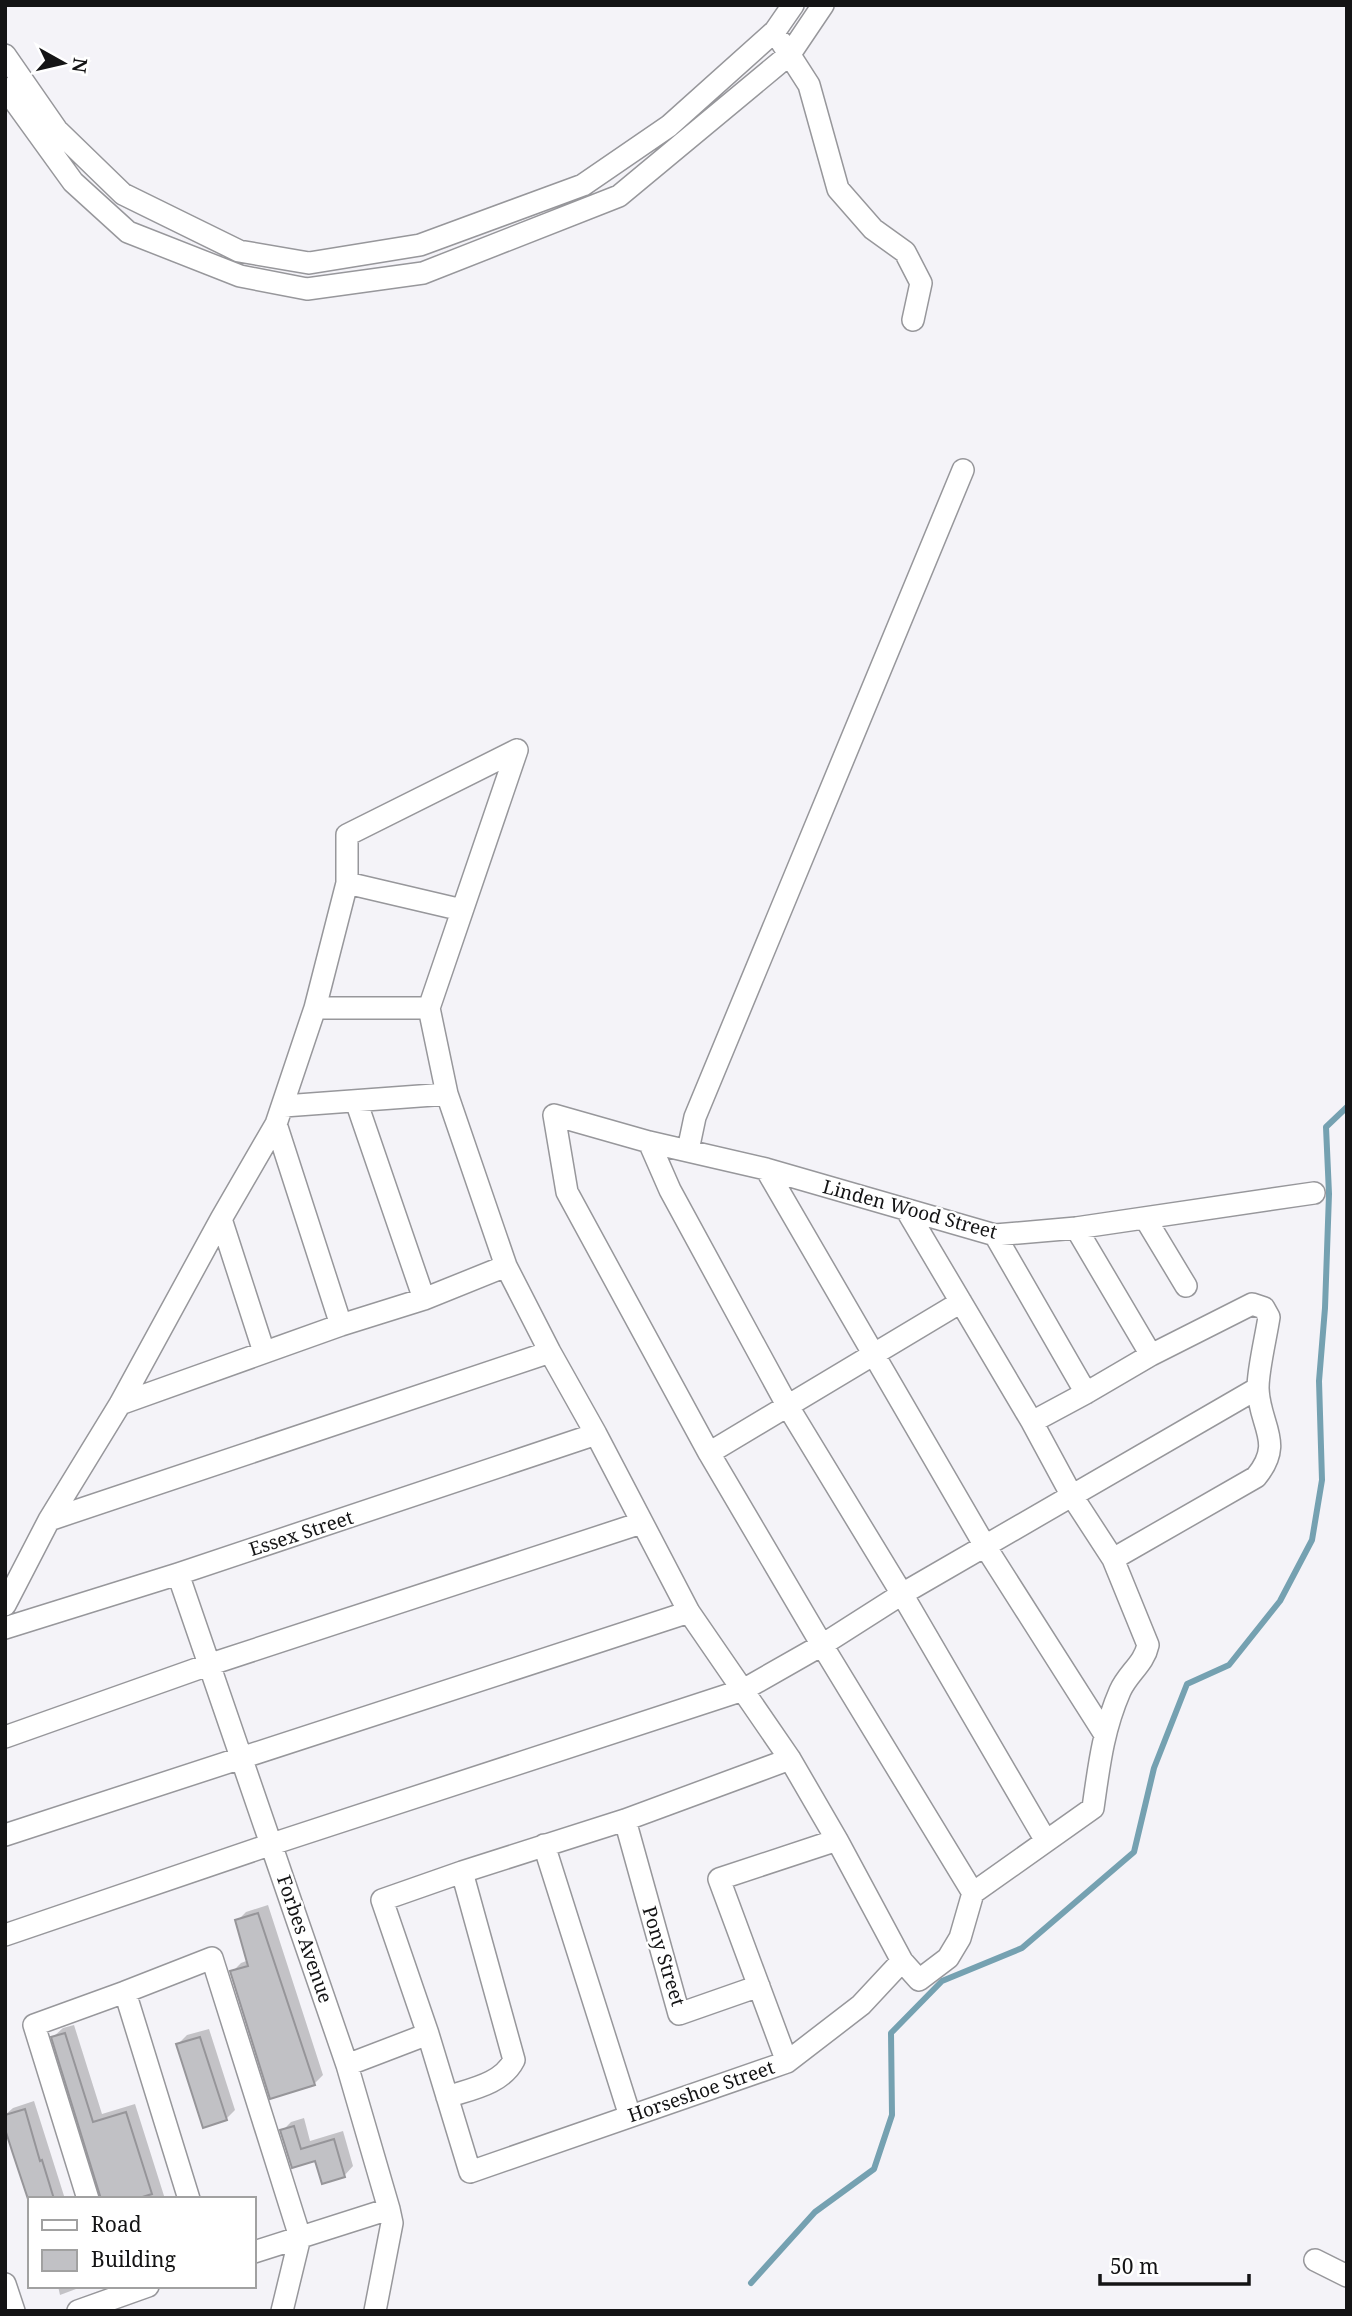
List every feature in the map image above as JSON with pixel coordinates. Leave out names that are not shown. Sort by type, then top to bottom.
[{"type":"street","points":[[5,55],[57,130],[123,194],[239,251],[309,263],[420,245],[583,185],[669,126],[775,31],[793,5]]},
{"type":"street","points":[[5,88],[73,182],[128,232],[240,276],[307,289],[423,274],[619,195],[790,54],[823,5]]},
{"type":"street","points":[[775,31],[809,85],[838,189],[873,229],[905,252],[921,283],[913,320]]},
{"type":"street","points":[[307,289],[309,263]]},
{"type":"street","points":[[688,1150],[695,1117],[963,470]]},
{"type":"street","points":[[5,1605],[49,1520],[120,1404],[280,1115],[315,1008],[347,883],[347,835],[517,750],[429,1008],[447,1094],[506,1266],[641,1523],[689,1612],[790,1759],[902,1961],[919,1980],[948,1958],[960,1938],[973,1893],[1093,1808],[1104,1733],[1128,1675],[1146,1657],[1148,1645],[1112,1559],[1072,1496],[1032,1422],[907,1211]]},
{"type":"street","points":[[347,883],[462,910]]},
{"type":"street","points":[[315,1008],[429,1008]]},
{"type":"street","points":[[280,1115],[356,1101],[447,1094]]},
{"type":"street","points":[[356,1101],[424,1299]]},
{"type":"street","points":[[280,1115],[341,1325]]},
{"type":"street","name":"Linden Wood Street","points":[[709,1453],[567,1192],[554,1115],[649,1142],[766,1169],[995,1235],[1076,1228],[1314,1194]]},
{"type":"street","points":[[649,1142],[670,1190],[787,1405],[902,1594],[1046,1841]]},
{"type":"street","points":[[766,1169],[985,1546],[1104,1733]]},
{"type":"street","points":[[1145,1218],[1186,1286]]},
{"type":"street","points":[[221,1219],[264,1352]]},
{"type":"street","points":[[1076,1228],[1151,1355]]},
{"type":"street","points":[[995,1235],[1086,1393]]},
{"type":"street","points":[[120,1404],[341,1325],[424,1299],[506,1266]]},
{"type":"street","points":[[961,1302],[709,1453],[973,1893]]},
{"type":"street","points":[[1032,1422],[1151,1355],[1252,1304],[1264,1308],[1269,1317],[1258,1388],[1271,1448],[1267,1464],[1256,1477],[1112,1559]]},
{"type":"street","points":[[49,1520],[550,1352]]},
{"type":"street","points":[[5,1935],[272,1844],[743,1690],[822,1645],[902,1594],[1258,1388]]},
{"type":"street","name":"Essex Street","points":[[5,1628],[178,1574],[596,1434]]},
{"type":"street","points":[[5,1737],[208,1665],[641,1523]]},
{"type":"street","name":"Forbes Avenue","points":[[178,1574],[347,2065],[389,2209],[392,2223],[375,2311]]},
{"type":"street","points":[[5,1835],[689,1612]]},
{"type":"street","points":[[462,1872],[514,2060],[505,2073],[496,2079],[447,2097],[382,1900],[462,1872],[544,1845],[625,1820],[790,1759]]},
{"type":"street","name":"Pony Street","points":[[625,1820],[680,2014],[759,1986]]},
{"type":"street","points":[[787,2062],[719,1879],[837,1840]]},
{"type":"street","points":[[544,1845],[630,2116]]},
{"type":"street","points":[[87,2197],[34,2025],[212,1958],[300,2237],[282,2311]]},
{"type":"street","name":"Horseshoe Street","points":[[447,2097],[470,2172],[787,2062],[861,2005],[902,1961]]},
{"type":"street","points":[[125,1992],[188,2197]]},
{"type":"street","points":[[347,2065],[428,2034]]},
{"type":"street","points":[[256,2251],[389,2209]]},
{"type":"street","points":[[1315,2260],[1347,2276]]},
{"type":"street","points":[[5,2284],[14,2311]]},
{"type":"street","points":[[78,2311],[143,2288]]},
{"type":"building","points":[[258,1913],[315,2085],[270,2099],[230,1971],[248,1966],[235,1920]]},
{"type":"building","points":[[65,2033],[93,2122],[126,2112],[152,2194],[142,2197],[100,2197],[51,2037]]},
{"type":"building","points":[[200,2037],[227,2120],[203,2128],[176,2044]]},
{"type":"building","points":[[25,2109],[53,2197],[28,2199],[5,2129],[5,2115]]},
{"type":"building","points":[[294,2126],[301,2149],[334,2139],[345,2177],[322,2184],[315,2161],[292,2168],[280,2130]]},
{"type":"waterway","points":[[751,2283],[815,2212],[874,2169],[892,2115],[891,2033],[942,1981],[1022,1948],[1134,1852],[1154,1768],[1187,1684],[1229,1665],[1280,1601],[1312,1540],[1322,1480],[1319,1381],[1329,1194],[1326,1127],[1347,1107]]}]
